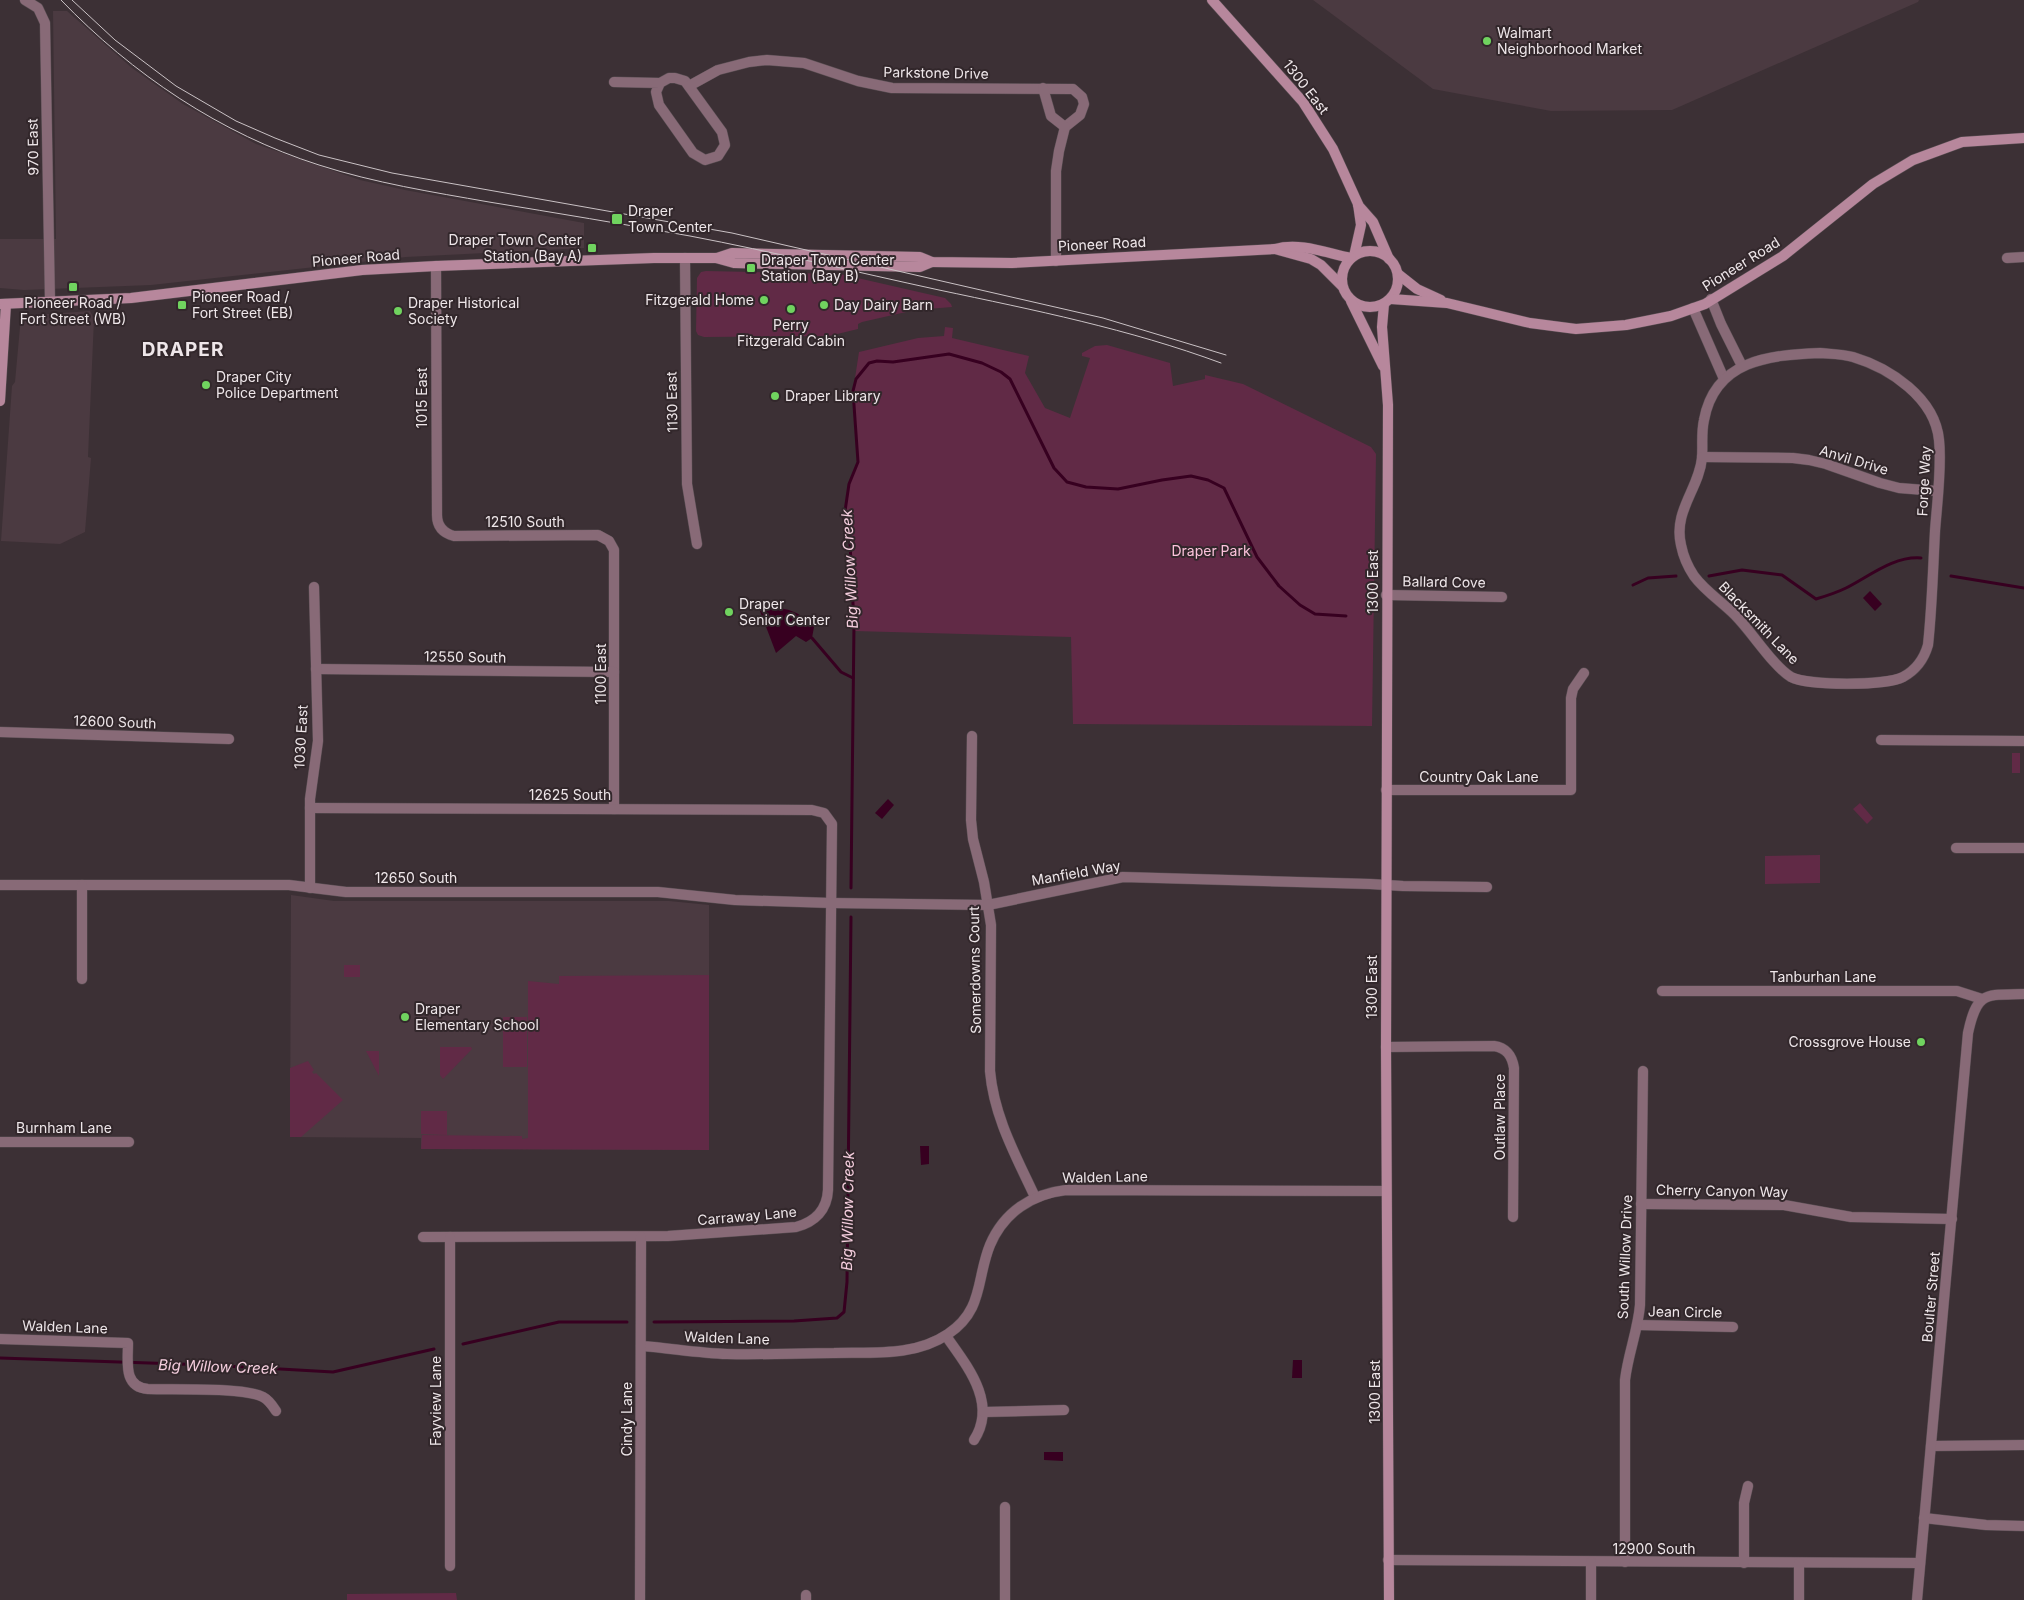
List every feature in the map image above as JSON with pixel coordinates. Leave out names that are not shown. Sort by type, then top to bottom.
[{"type":"street","name":"970 East","points":[[25,0],[35,5],[42,14],[45,23],[50,302]]},
{"type":"street","name":"1300 East","points":[[1212,0],[1303,102],[1333,149],[1358,204],[1373,222],[1389,259]]},
{"type":"street","name":"Parkstone Drive","points":[[689,86],[718,70],[767,60],[804,63],[858,81],[892,88],[1073,89],[1082,97],[1084,104],[1080,115],[1065,127]]},
{"type":"street","points":[[614,82],[660,83],[669,78],[685,82],[725,139],[722,151],[711,159],[705,160],[693,153],[659,104],[656,92],[660,83]]},
{"type":"street","points":[[1043,88],[1051,116],[1065,127],[1056,171],[1056,260]]},
{"type":"street","name":"Pioneer Road","points":[[1398,274],[1417,289],[1447,303],[1530,323],[1576,329],[1626,325],[1671,316],[1705,304],[1783,256],[1873,184],[1913,160],[1962,142],[2024,138]]},
{"type":"street","name":"1300 East","points":[[1353,257],[1361,225],[1358,204]]},
{"type":"street","name":"Pioneer Road","points":[[3,304],[131,298],[362,270],[436,266],[716,258],[734,264],[920,267],[932,262],[1002,264],[1275,249],[1287,246],[1297,246],[1353,257]]},
{"type":"street","name":"Pioneer Road","points":[[1275,249],[1311,259],[1321,265],[1342,286]]},
{"type":"street","points":[[1366,251],[1379,252],[1389,259],[1398,274],[1396,290],[1388,301],[1372,307],[1360,306],[1350,299],[1342,286],[1342,276],[1345,266],[1353,257],[1366,251]]},
{"type":"street","points":[[2007,258],[2024,257]]},
{"type":"street","name":"1130 East","points":[[685,258],[687,484],[697,544]]},
{"type":"street","name":"1015 East","points":[[436,266],[436,515],[441,529]]},
{"type":"street","name":"1300 East","points":[[1350,299],[1387,374]]},
{"type":"street","points":[[1711,299],[1742,366]]},
{"type":"street","name":"1300 East","points":[[1388,301],[1382,327],[1388,405],[1386,595],[1386,1191],[1389,1295],[1389,1600]]},
{"type":"street","name":"Pioneer Road","points":[[1388,301],[1447,303]]},
{"type":"street","points":[[0,401],[3,304]]},
{"type":"street","points":[[1693,308],[1724,379]]},
{"type":"street","name":"Forge Way","points":[[1724,379],[1742,366],[1766,357],[1820,353],[1853,357],[1884,370],[1926,404],[1934,420],[1940,440],[1929,639],[1921,662]]},
{"type":"street","name":"Blacksmith Lane","points":[[1724,379],[1713,394],[1705,412],[1699,474],[1685,502],[1679,524],[1681,545],[1685,557],[1699,581],[1736,615],[1778,666],[1791,676],[1811,683],[1882,682],[1904,677],[1921,662]]},
{"type":"street","name":"Anvil Drive","points":[[1702,457],[1793,458],[1809,460],[1899,488],[1938,491]]},
{"type":"street","name":"12510 South","points":[[441,529],[454,536],[598,535],[609,541]]},
{"type":"street","name":"1100 East","points":[[609,541],[615,555],[614,809]]},
{"type":"street","name":"1030 East","points":[[310,888],[310,808],[318,741],[314,587]]},
{"type":"street","name":"Ballard Cove","points":[[1386,595],[1502,597]]},
{"type":"street","name":"12550 South","points":[[316,669],[614,672]]},
{"type":"street","name":"Country Oak Lane","points":[[1386,790],[1572,790],[1572,698],[1573,689],[1584,673]]},
{"type":"street","name":"12600 South","points":[[0,732],[229,739]]},
{"type":"street","name":"Somerdowns Court","points":[[972,736],[971,820],[973,839],[991,925],[990,1071],[992,1091],[1001,1123],[1035,1197]]},
{"type":"street","points":[[1881,740],[2024,741]]},
{"type":"street","name":"12625 South","points":[[310,808],[812,810],[821,811],[828,816]]},
{"type":"street","name":"Carraway Lane","points":[[423,1237],[641,1237],[796,1226],[809,1222],[823,1208],[828,1190],[833,829],[828,816]]},
{"type":"street","points":[[1956,848],[2024,848]]},
{"type":"street","name":"Manfield Way","points":[[831,903],[988,905],[1123,877],[1487,887]]},
{"type":"street","name":"12650 South","points":[[0,885],[289,885],[346,892],[658,892],[724,899],[831,903]]},
{"type":"street","points":[[82,885],[82,979]]},
{"type":"street","name":"Tanburhan Lane","points":[[1662,990],[1957,991],[1982,999]]},
{"type":"street","points":[[1982,999],[1990,995],[2024,994]]},
{"type":"street","name":"Boulter Street","points":[[1917,1600],[1968,1033],[1976,1006],[1982,999]]},
{"type":"street","name":"Outlaw Place","points":[[1386,1046],[1494,1046],[1508,1052],[1514,1068],[1513,1217]]},
{"type":"street","name":"South Willow Drive","points":[[1625,1562],[1625,1380],[1630,1345],[1637,1325],[1641,1280],[1643,1070]]},
{"type":"street","name":"Burnham Lane","points":[[0,1142],[129,1142]]},
{"type":"street","name":"Walden Lane","points":[[641,1346],[727,1354],[898,1352],[926,1345],[946,1336],[959,1325],[974,1305],[990,1245],[1013,1213],[1035,1197],[1066,1190],[1386,1191]]},
{"type":"street","name":"Cherry Canyon Way","points":[[1641,1204],[1784,1205],[1851,1217],[1952,1219]]},
{"type":"street","name":"Fayview Lane","points":[[450,1237],[450,1566]]},
{"type":"street","name":"Cindy Lane","points":[[640,1600],[641,1237]]},
{"type":"street","name":"Jean Circle","points":[[1637,1325],[1733,1327]]},
{"type":"street","points":[[946,1336],[980,1393],[984,1412],[982,1426],[974,1440]]},
{"type":"street","name":"Walden Lane","points":[[0,1339],[128,1347],[128,1372],[134,1384],[143,1389],[245,1392],[264,1397],[276,1411]]},
{"type":"street","points":[[984,1412],[1064,1410]]},
{"type":"street","points":[[1931,1446],[2024,1445]]},
{"type":"street","points":[[1744,1563],[1744,1503],[1748,1486]]},
{"type":"street","points":[[1005,1507],[1005,1600]]},
{"type":"street","points":[[1924,1518],[1986,1525],[2024,1526]]},
{"type":"street","name":"12900 South","points":[[1388,1560],[1920,1563]]},
{"type":"street","points":[[1590,1562],[1591,1600]]},
{"type":"street","points":[[1799,1563],[1799,1600]]},
{"type":"shaded area","points":[[1313,0],[1919,0],[1672,110],[1551,111],[1433,89]]},
{"type":"shaded area","points":[[53,11],[67,11],[132,68],[183,104],[256,144],[360,180],[584,223],[584,248],[406,257],[151,285],[24,290],[0,288],[0,239],[56,239]]},
{"type":"shaded area","points":[[90,311],[94,319],[88,457],[91,458],[85,532],[60,544],[1,541],[12,386],[15,382],[21,316]]},
{"type":"shaded area","points":[[1870,591],[1882,604],[1875,611],[1863,598]]},
{"type":"shaded area","points":[[763,601],[767,610],[787,609],[804,618],[814,627],[812,638],[806,642],[796,636],[776,653],[757,603]]},
{"type":"shaded area","points":[[888,799],[894,805],[882,819],[875,813]]},
{"type":"shaded area","points":[[291,895],[334,901],[669,901],[709,905],[709,1150],[421,1149],[421,1138],[290,1137]]},
{"type":"shaded area","points":[[920,1146],[929,1146],[929,1164],[921,1165]]},
{"type":"shaded area","points":[[1293,1360],[1302,1360],[1302,1378],[1292,1378]]},
{"type":"shaded area","points":[[1044,1452],[1063,1452],[1063,1461],[1044,1460]]},
{"type":"green space","points":[[701,272],[840,274],[945,298],[952,307],[915,310],[862,322],[858,324],[858,329],[829,336],[704,337],[698,335],[696,331],[697,278]]},
{"type":"green space","name":"Draper Park","points":[[945,327],[953,328],[952,338],[1029,356],[1025,373],[1045,408],[1070,418],[1090,358],[1082,356],[1082,353],[1095,346],[1107,345],[1170,363],[1173,386],[1205,379],[1205,375],[1243,384],[1371,447],[1376,454],[1372,726],[1073,724],[1071,637],[854,631],[850,543],[844,518],[849,484],[858,462],[853,391],[859,352],[918,338],[944,336]]},
{"type":"green space","points":[[2012,753],[2020,753],[2020,773],[2012,773]]},
{"type":"green space","points":[[1860,803],[1873,818],[1867,824],[1853,809]]},
{"type":"green space","points":[[1820,855],[1820,883],[1765,884],[1765,856]]},
{"type":"green space","points":[[344,965],[360,965],[360,977],[344,977]]},
{"type":"green space","points":[[709,975],[709,1150],[421,1149],[422,1135],[522,1136],[522,1139],[528,1138],[528,981],[559,984],[559,976]]},
{"type":"green space","points":[[503,1017],[527,1017],[527,1067],[503,1067]]},
{"type":"green space","points":[[440,1047],[471,1047],[472,1049],[443,1079],[440,1075]]},
{"type":"green space","points":[[366,1051],[379,1051],[379,1076]]},
{"type":"green space","points":[[308,1061],[314,1070],[312,1072],[316,1073],[343,1100],[301,1137],[290,1137],[290,1068]]},
{"type":"green space","points":[[421,1111],[447,1111],[447,1135],[421,1134]]},
{"type":"green space","points":[[456,1593],[457,1600],[347,1600],[347,1594]]},
{"type":"waterway","name":"Big Willow Creek","points":[[851,888],[854,624],[850,543],[844,518],[849,484],[858,462],[853,391],[856,379],[869,363],[877,361],[893,362],[949,354],[982,363],[1001,372],[1010,379],[1054,468],[1067,482],[1086,487],[1118,489],[1191,476],[1208,480],[1224,488],[1257,557],[1279,586],[1300,605],[1315,614],[1346,616]]},
{"type":"waterway","name":"Big Willow Creek","points":[[1709,576],[1742,570],[1782,575],[1816,599],[1842,590],[1891,563],[1911,558],[1921,558]]},
{"type":"waterway","name":"Big Willow Creek","points":[[1633,585],[1648,578],[1676,576]]},
{"type":"waterway","name":"Big Willow Creek","points":[[1951,576],[2024,588]]},
{"type":"waterway","points":[[812,638],[841,672],[853,678]]},
{"type":"waterway","name":"Big Willow Creek","points":[[654,1322],[794,1321],[837,1318],[844,1312],[847,1282],[851,917]]},
{"type":"waterway","name":"Big Willow Creek","points":[[463,1344],[559,1322],[627,1322]]},
{"type":"waterway","name":"Big Willow Creek","points":[[0,1358],[209,1365],[333,1372],[434,1349]]},
{"type":"tram line","points":[[61,0],[117,53],[180,99],[247,137],[319,165],[361,177],[425,191],[640,227],[784,255],[1081,321],[1151,340],[1221,363]]},
{"type":"tram line","points":[[72,0],[115,40],[176,86],[236,121],[319,155],[392,173],[732,233],[1103,318],[1226,355]]},
{"type":"place","name":"Walmart Neighborhood Market","points":[[1487,41]]},
{"type":"place","name":"Draper Town Center","points":[[617,219]]},
{"type":"place","name":"Draper Town Center Station (Bay A)","points":[[592,248]]},
{"type":"place","name":"Draper Town Center Station (Bay B)","points":[[751,268]]},
{"type":"place","name":"Pioneer Road / Fort Street (WB)","points":[[73,287]]},
{"type":"place","name":"Fitzgerald Home","points":[[764,300]]},
{"type":"place","name":"Pioneer Road / Fort Street (EB)","points":[[182,305]]},
{"type":"place","name":"Day Dairy Barn","points":[[824,305]]},
{"type":"place","name":"Perry Fitzgerald Cabin","points":[[791,309]]},
{"type":"place","name":"Draper Historical Society","points":[[398,311]]},
{"type":"place","name":"Draper City Police Department","points":[[206,385]]},
{"type":"place","name":"Draper Library","points":[[775,396]]},
{"type":"place","name":"Draper Senior Center","points":[[729,612]]},
{"type":"place","name":"Draper Elementary School","points":[[405,1017]]},
{"type":"place","name":"Crossgrove House","points":[[1921,1042]]},
{"type":"district","name":"DRAPER","points":[[183,349]]}]
